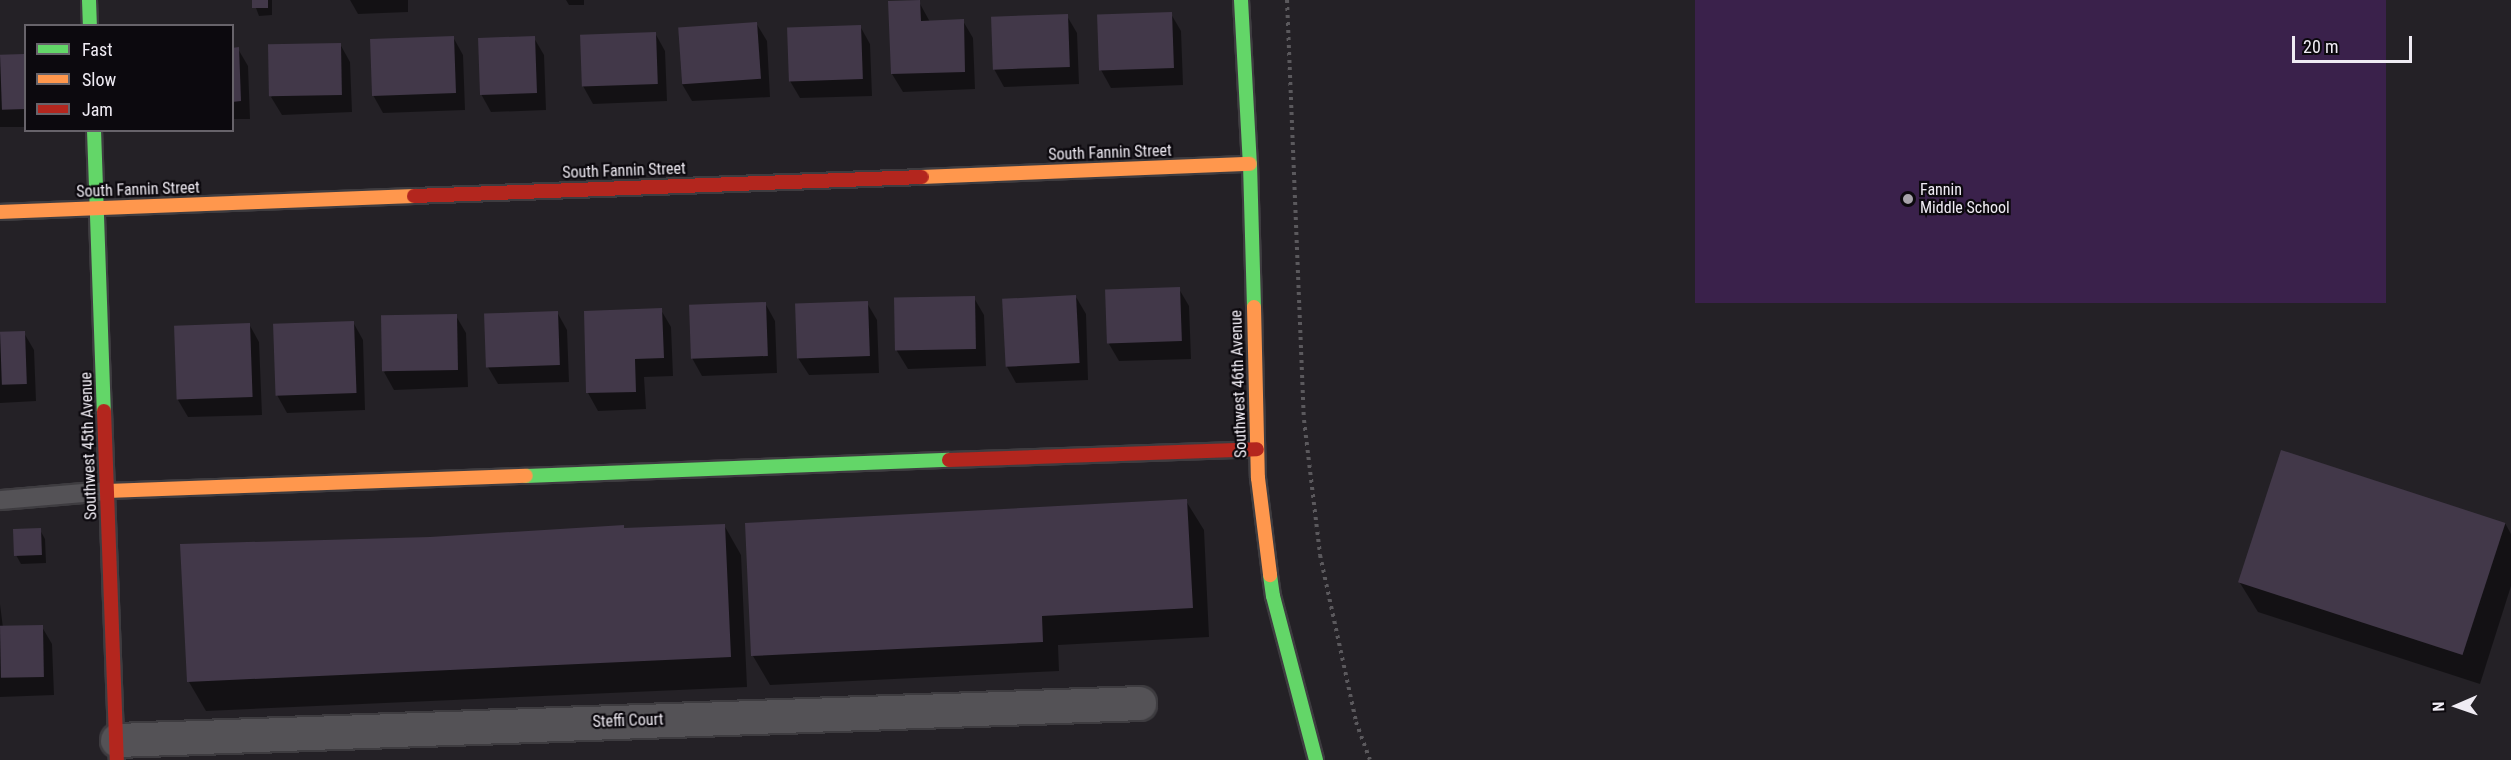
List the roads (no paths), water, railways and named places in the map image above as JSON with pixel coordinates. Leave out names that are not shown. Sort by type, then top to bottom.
[{"type":"street","points":[[89,0],[90,24]]},
{"type":"street","name":"Southwest 46th Avenue","points":[[1241,0],[1250,164],[1258,478],[1273,596],[1316,760]]},
{"type":"street","name":"Southwest 45th Avenue","points":[[94,132],[117,750]]},
{"type":"street","name":"South Fannin Street","points":[[0,212],[1250,164]]},
{"type":"street","points":[[107,491],[1257,449]]},
{"type":"street","name":"Steffi Court","points":[[117,750],[1139,703]]},
{"type":"lane","points":[[0,500],[107,491]]},
{"type":"place","name":"Fannin Middle School","points":[[1908,199]]}]
